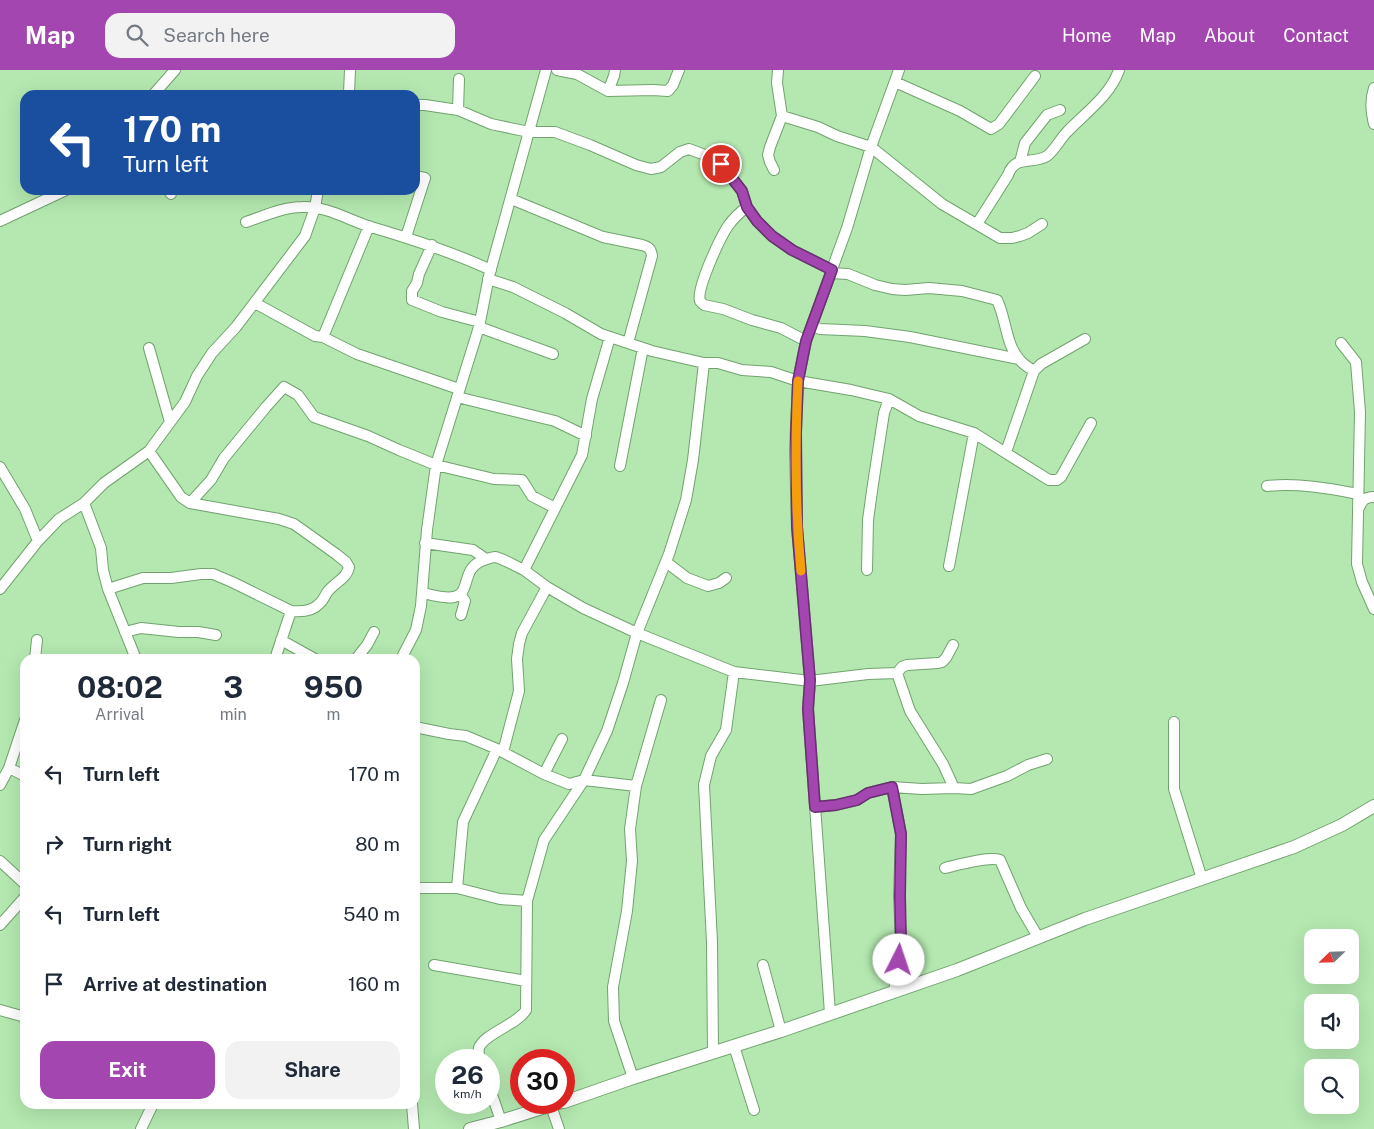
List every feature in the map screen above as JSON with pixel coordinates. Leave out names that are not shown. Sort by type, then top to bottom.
[{"type":"main road","points":[[575,1098],[781,1031],[957,970],[1085,919],[1294,847],[1342,825],[1374,806]]},
{"type":"main road","points":[[470,1129],[525,1114]]},
{"type":"street","points":[[157,90],[175,70]]},
{"type":"street","points":[[350,70],[351,90]]},
{"type":"street","points":[[404,654],[416,630],[422,593],[436,465],[479,324],[490,274],[546,70]]},
{"type":"street","points":[[557,70],[577,74],[608,90],[668,91],[673,85],[679,70]]},
{"type":"street","points":[[608,90],[615,70]]},
{"type":"street","points":[[774,170],[768,155],[782,116],[777,83],[778,70]]},
{"type":"street","points":[[830,1013],[808,709],[810,680],[797,527],[795,450],[798,381],[806,341],[847,228],[898,70]]},
{"type":"street","points":[[977,224],[1010,169],[1020,162],[1046,156],[1105,94],[1119,70]]},
{"type":"street","points":[[895,82],[960,112],[991,129],[999,124],[1036,76]]},
{"type":"street","points":[[458,110],[459,79]]},
{"type":"street","points":[[1374,88],[1370,106],[1374,124]]},
{"type":"street","points":[[420,105],[458,110],[491,124],[529,132],[555,132],[636,165],[651,169],[661,167],[680,152],[689,149],[705,155],[721,164],[742,191],[747,207],[757,221],[772,236],[792,250],[832,271],[848,274],[875,285],[892,289],[945,289],[962,291],[997,300],[1012,347],[1018,359]]},
{"type":"street","points":[[1020,162],[1025,143],[1047,115],[1060,110]]},
{"type":"street","points":[[782,116],[872,147],[942,204],[1000,238],[1012,238],[1028,233],[1042,224]]},
{"type":"street","points":[[420,177],[425,178],[420,194]]},
{"type":"street","points":[[0,221],[55,195]]},
{"type":"street","points":[[0,589],[38,541],[59,519],[84,503],[104,483],[149,451],[185,402],[197,376],[212,354],[236,327],[305,236],[315,208],[317,195]]},
{"type":"street","points":[[406,237],[420,195]]},
{"type":"street","points":[[511,199],[603,237],[647,247],[651,250],[652,256],[628,343]]},
{"type":"street","points":[[246,222],[288,208],[302,206],[339,213],[369,226],[432,245],[565,312],[601,334],[643,348],[704,363],[718,363],[742,370],[771,372],[798,381],[889,399],[919,416],[974,434],[1049,480],[1057,480],[1062,477],[1091,423]]},
{"type":"street","points":[[747,207],[728,225],[715,251],[699,293],[700,301],[704,305],[723,309],[781,328],[806,341]]},
{"type":"street","points":[[322,337],[369,226]]},
{"type":"street","points":[[432,245],[419,274],[418,284],[412,291],[412,300],[479,324],[553,354]]},
{"type":"street","points":[[254,303],[315,336],[322,337],[357,354],[458,393],[555,421],[586,436]]},
{"type":"street","points":[[812,326],[820,329],[910,337],[1018,359],[1034,371]]},
{"type":"street","points":[[524,570],[582,454],[592,399],[610,337]]},
{"type":"street","points":[[1006,452],[1034,371],[1041,364],[1085,339]]},
{"type":"street","points":[[1341,343],[1356,362],[1360,412],[1357,564],[1362,582],[1374,609]]},
{"type":"street","points":[[149,348],[170,422]]},
{"type":"street","points":[[620,466],[643,348]]},
{"type":"street","points":[[479,1049],[484,1040],[519,1019],[526,1010],[527,901],[544,840],[584,780],[607,731],[637,632],[666,562],[686,500],[693,460],[704,363]]},
{"type":"street","points":[[190,503],[211,480],[224,458],[266,406],[284,387],[298,394],[314,417],[368,436],[436,465],[494,480],[522,480],[532,496],[555,508]]},
{"type":"street","points":[[867,570],[868,520],[884,413],[889,399]]},
{"type":"street","points":[[949,566],[974,434]]},
{"type":"street","points":[[108,589],[142,578],[171,578],[213,574],[291,611],[300,612],[320,605],[329,590],[348,573],[349,567],[346,562],[294,524],[279,519],[190,503],[181,497],[149,451]]},
{"type":"street","points":[[0,467],[25,509],[38,541]]},
{"type":"street","points":[[1267,486],[1282,484],[1322,487],[1358,494]]},
{"type":"street","points":[[1359,508],[1365,498],[1374,497]]},
{"type":"street","points":[[84,503],[101,548],[103,570],[108,589],[134,654]]},
{"type":"street","points":[[426,543],[473,550],[486,559]]},
{"type":"street","points":[[473,550],[474,566]]},
{"type":"street","points":[[422,593],[444,597],[453,597],[460,594],[465,587],[468,573],[474,566],[486,559],[496,557],[524,570],[547,587],[583,608],[734,672],[810,680],[897,673],[907,664],[942,662],[954,645]]},
{"type":"street","points":[[666,562],[687,578],[708,586],[719,583],[726,578]]},
{"type":"street","points":[[1362,582],[1374,582]]},
{"type":"street","points":[[457,888],[463,822],[500,750],[519,691],[517,659],[522,633],[547,587]]},
{"type":"street","points":[[460,594],[465,601],[461,615]]},
{"type":"street","points":[[277,654],[291,611]]},
{"type":"street","points":[[125,632],[141,628],[216,635]]},
{"type":"street","points":[[360,654],[374,632]]},
{"type":"street","points":[[35,654],[36,640]]},
{"type":"street","points":[[281,640],[306,654]]},
{"type":"street","points":[[713,1052],[712,942],[704,785],[711,756],[726,730],[734,672]]},
{"type":"street","points":[[897,673],[910,711],[943,764],[954,788]]},
{"type":"street","points":[[633,1078],[614,1022],[613,987],[628,903],[632,861],[630,829],[636,786],[660,700]]},
{"type":"street","points":[[1174,722],[1174,789],[1202,879]]},
{"type":"street","points":[[420,728],[466,736],[500,750],[544,774],[570,784],[584,780],[636,786]]},
{"type":"street","points":[[0,785],[9,768],[20,735]]},
{"type":"street","points":[[544,774],[562,738]]},
{"type":"street","points":[[815,807],[857,800],[868,793],[892,787],[971,789],[1047,759]]},
{"type":"street","points":[[9,768],[20,774]]},
{"type":"street","points":[[892,787],[901,834],[901,944],[894,992]]},
{"type":"street","points":[[945,868],[967,862],[1000,860],[1021,908],[1038,937]]},
{"type":"street","points":[[0,861],[20,879]]},
{"type":"street","points":[[420,888],[457,888],[500,899],[527,901]]},
{"type":"street","points":[[0,925],[20,903]]},
{"type":"street","points":[[434,965],[526,981]]},
{"type":"street","points":[[763,965],[781,1031]]},
{"type":"street","points":[[0,1010],[20,1016]]},
{"type":"street","points":[[734,1046],[754,1110]]},
{"type":"street","points":[[141,1129],[151,1109]]},
{"type":"street","points":[[412,1109],[414,1129]]},
{"type":"street","points":[[498,1114],[501,1122]]},
{"type":"street","points":[[559,1114],[559,1129]]},
{"type":"slow traffic","points":[[798,381],[795,450],[797,527],[801,571]]},
{"type":"route","points":[[721,164],[742,191],[747,207],[757,221],[772,236],[792,250],[832,270],[806,341],[798,381],[795,450],[797,527],[810,680],[808,709],[815,807],[857,800],[868,793],[892,787],[901,834],[901,944],[899,960]]}]
